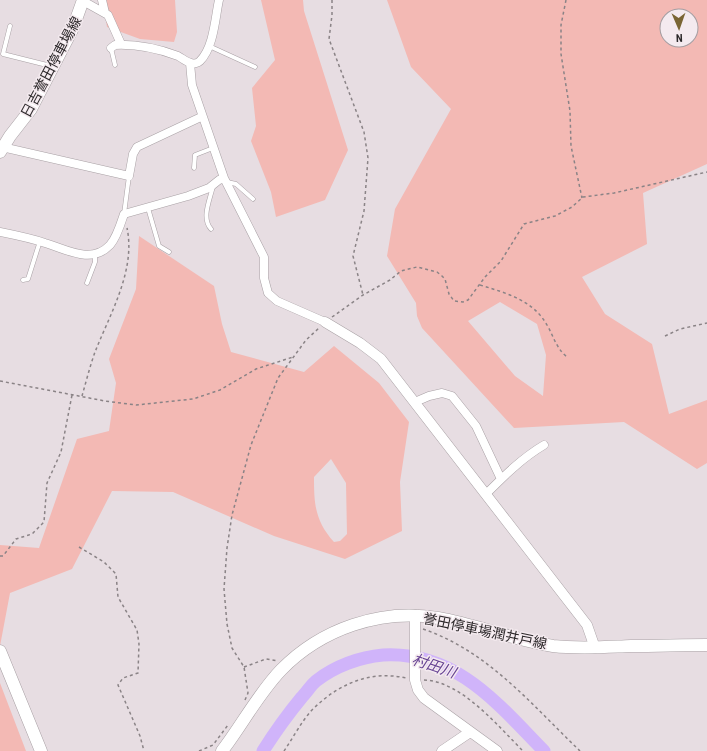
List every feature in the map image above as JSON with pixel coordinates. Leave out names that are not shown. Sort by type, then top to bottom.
[{"type":"main road","name":"日吉誉田停車場線","points":[[1,150],[27,117],[75,23],[83,0]]},
{"type":"main road","name":"誉田停車場潤井戸線","points":[[222,751],[270,684],[285,666],[306,648],[337,630],[379,618],[415,615],[454,622],[536,643],[574,648],[707,645]]},
{"type":"main road","points":[[0,651],[41,751]]},
{"type":"street","points":[[83,0],[105,13]]},
{"type":"street","points":[[102,0],[105,13],[121,44]]},
{"type":"street","points":[[111,48],[114,45],[121,44],[166,53],[179,57],[190,63],[200,61],[209,46],[218,0]]},
{"type":"street","points":[[190,63],[190,79],[201,117],[226,180],[264,257],[264,278],[268,293],[277,301],[325,322],[360,343],[381,359],[587,625],[594,648]]},
{"type":"street","points":[[1,150],[129,176],[133,154],[137,147],[201,117]]},
{"type":"street","points":[[0,232],[40,241],[76,254],[95,254],[112,244],[124,214],[148,208],[213,186],[219,180],[226,180]]},
{"type":"street","points":[[415,402],[429,396],[442,393],[452,396],[476,426],[501,479]]},
{"type":"street","points":[[486,494],[530,453],[544,444]]},
{"type":"street","points":[[415,615],[418,630],[415,680],[418,690],[424,698],[497,751]]},
{"type":"street","points":[[442,751],[470,732]]},
{"type":"lane","points":[[10,26],[3,54],[53,66]]},
{"type":"lane","points":[[209,46],[255,68]]},
{"type":"lane","points":[[111,48],[115,65]]},
{"type":"lane","points":[[194,168],[194,155],[213,148]]},
{"type":"lane","points":[[124,214],[129,176]]},
{"type":"lane","points":[[226,180],[236,184],[253,199]]},
{"type":"lane","points":[[211,229],[207,225],[206,218],[213,186]]},
{"type":"lane","points":[[148,208],[159,246],[169,252]]},
{"type":"lane","points":[[23,280],[28,279],[40,241]]},
{"type":"lane","points":[[87,283],[95,262],[95,254]]},
{"type":"path","points":[[332,0],[329,39],[364,132],[368,158],[364,211],[353,256],[364,295]]},
{"type":"path","points":[[566,0],[561,25],[562,54],[570,111],[571,146],[582,198]]},
{"type":"path","points":[[245,700],[248,693],[244,667],[232,648],[227,624],[224,589],[227,548],[232,515],[252,445],[278,378],[306,340],[325,322],[364,295],[390,280],[401,271],[417,267],[437,272],[445,279],[449,294],[457,302],[468,300],[485,277],[501,261],[524,224],[555,216],[572,207],[582,198],[707,172]]},
{"type":"path","points":[[82,396],[94,354],[127,267],[129,241],[124,214]]},
{"type":"path","points":[[480,285],[515,296],[532,307],[547,325],[560,351],[566,357]]},
{"type":"path","points":[[665,336],[680,328],[707,323]]},
{"type":"path","points":[[0,381],[105,401],[136,405],[193,399],[220,390],[256,369],[294,356]]},
{"type":"path","points":[[0,556],[3,556],[16,540],[32,534],[44,522],[47,483],[61,452],[72,394]]},
{"type":"path","points":[[79,547],[104,562],[116,574],[118,597],[137,630],[139,644],[138,673],[123,678],[118,685],[144,751]]},
{"type":"path","points":[[418,630],[452,640],[484,660],[580,751]]},
{"type":"path","points":[[244,667],[266,659],[275,660],[285,666]]},
{"type":"path","points":[[284,751],[312,711],[345,685],[361,678],[378,675],[415,680],[428,680],[465,695],[486,713],[522,751]]},
{"type":"path","points":[[199,751],[213,745],[232,720]]},
{"type":"shaded area","points":[[105,0],[175,0],[177,32],[174,42],[140,39],[107,27],[104,8]]},
{"type":"shaded area","points":[[261,0],[303,0],[304,11],[348,150],[325,200],[276,217],[271,192],[251,141],[256,126],[252,88],[275,60]]},
{"type":"shaded area","points":[[387,0],[707,0],[707,164],[643,193],[647,244],[582,277],[605,314],[652,344],[669,414],[707,400],[707,463],[697,469],[624,422],[514,428],[422,328],[417,316],[416,303],[387,256],[395,209],[451,109],[411,67]],"holes":[[[500,302],[537,324],[546,355],[543,396],[515,376],[468,321]]]},
{"type":"shaded area","points":[[139,236],[214,286],[222,324],[231,352],[304,372],[334,346],[379,383],[409,422],[400,482],[402,531],[345,559],[274,536],[173,492],[112,491],[72,569],[10,593],[0,646],[0,545],[39,548],[77,439],[109,431],[116,383],[109,359],[136,289]],"holes":[[[331,459],[346,483],[347,534],[340,541],[334,542],[319,519],[314,496],[314,477]]]},
{"type":"shaded area","points":[[0,683],[26,751],[0,751]]},
{"type":"waterway","name":"村田川","points":[[263,751],[312,684],[331,671],[348,663],[383,655],[409,656],[432,662],[454,671],[474,684],[492,699],[544,751]]}]
